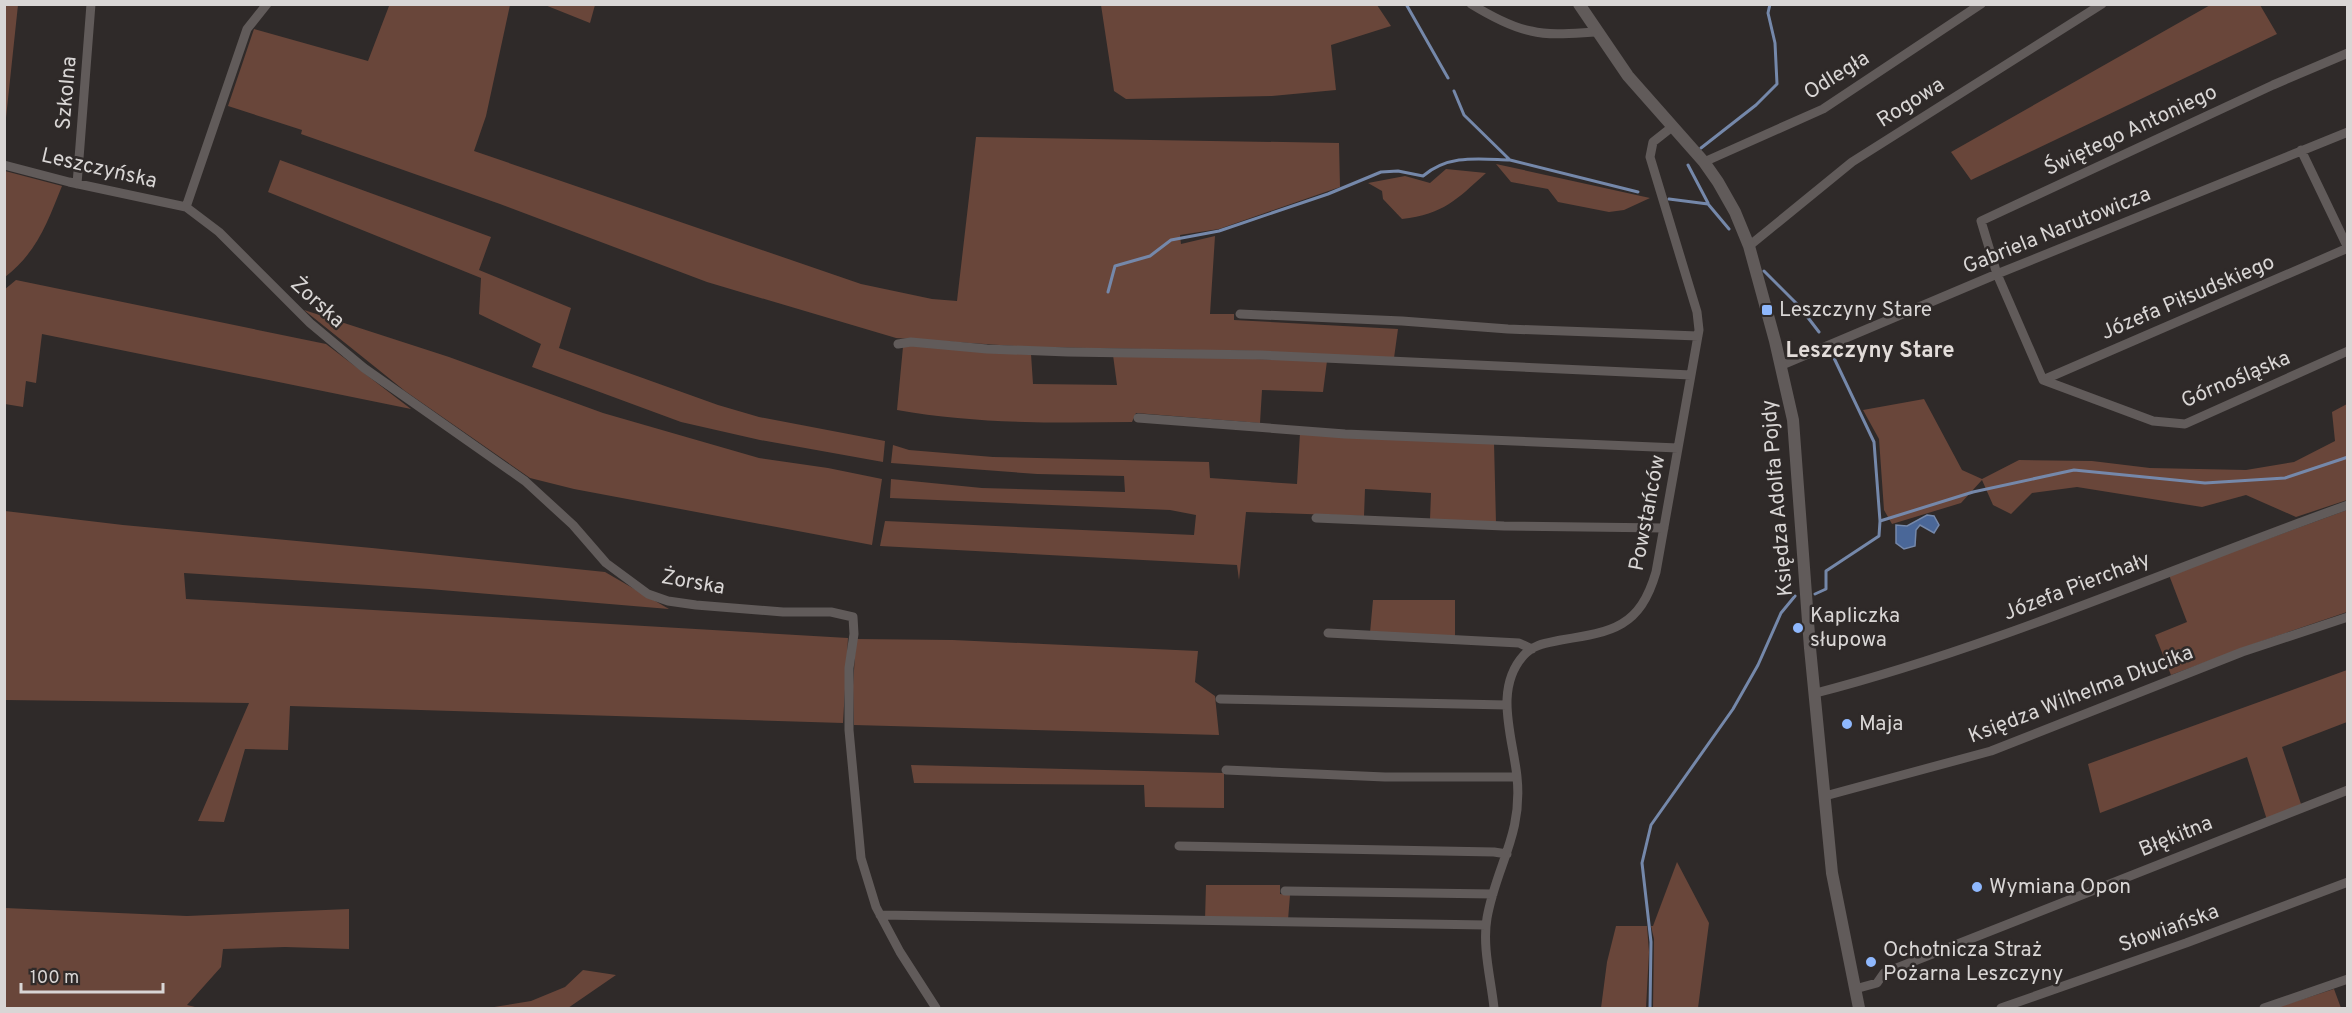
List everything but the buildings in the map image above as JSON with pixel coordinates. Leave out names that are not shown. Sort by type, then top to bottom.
[{"type":"street","name":"Szkolna","points":[[77,184],[91,4]]},
{"type":"street","points":[[186,207],[247,29],[267,4]]},
{"type":"street","points":[[1471,4],[1494,17],[1530,31],[1557,34],[1596,32]]},
{"type":"street","name":"Księdza Adolfa Pojdy","points":[[1579,4],[1628,76],[1704,162],[1735,212],[1749,246],[1782,364],[1793,420],[1834,886],[1859,1008]]},
{"type":"street","name":"Odległa","points":[[1704,162],[1823,109],[1981,4]]},
{"type":"street","name":"Rogowa","points":[[1749,246],[1852,162],[2102,4]]},
{"type":"street","name":"Świętego Antoniego","points":[[1996,274],[1981,221],[2273,84],[2348,53]]},
{"type":"street","name":"Powstańców","points":[[1532,649],[1544,643],[1604,634],[1630,617],[1645,600],[1653,584],[1698,336],[1697,312],[1650,157],[1653,142],[1672,127]]},
{"type":"street","name":"Gabriela Narutowicza","points":[[1782,364],[1996,274],[2348,132]]},
{"type":"street","points":[[2301,150],[2348,248]]},
{"type":"street","name":"Leszczyńska","points":[[4,165],[77,184],[186,207]]},
{"type":"street","name":"Żorska","points":[[186,207],[219,232],[284,299],[364,368],[525,481],[573,525],[606,563],[636,587],[668,601],[696,605],[783,612],[831,612],[853,617],[854,633],[849,668],[851,760],[861,858],[880,915],[900,952],[936,1008]]},
{"type":"street","name":"Józefa Piłsudskiego","points":[[2043,380],[2348,248]]},
{"type":"street","points":[[1996,274],[2043,380]]},
{"type":"street","points":[[1240,314],[1402,321],[1508,329],[1698,336]]},
{"type":"street","points":[[898,344],[911,342],[987,349],[1261,355],[1691,375]]},
{"type":"street","name":"Górnośląska","points":[[2043,380],[2153,421],[2185,424],[2348,351]]},
{"type":"street","points":[[1138,418],[1367,435],[1678,448]]},
{"type":"street","name":"Józefa Pierchały","points":[[1816,693],[1872,678],[2032,625],[2253,539],[2348,505]]},
{"type":"street","points":[[1316,518],[1504,526],[1664,528]]},
{"type":"street","name":"Księdza Wilhelma Dłucika","points":[[1825,796],[1991,751],[2242,652],[2348,617]]},
{"type":"street","points":[[1328,633],[1519,643],[1532,649],[1513,671],[1507,689],[1507,705],[1517,777],[1517,819],[1493,894],[1486,925],[1486,949],[1494,1008]]},
{"type":"street","points":[[1220,699],[1507,705]]},
{"type":"street","points":[[1226,770],[1361,776],[1517,777]]},
{"type":"street","name":"Błękitna","points":[[1855,989],[1877,983],[1884,973],[2348,790]]},
{"type":"street","points":[[1179,846],[1507,854]]},
{"type":"street","name":"Słowiańska","points":[[2001,1008],[2186,943],[2348,882]]},
{"type":"street","points":[[1285,891],[1493,894]]},
{"type":"street","points":[[880,915],[1486,925]]},
{"type":"street","points":[[2264,1008],[2348,979]]},
{"type":"shaded area","points":[[2212,4],[2260,5],[2277,34],[1971,180],[1951,152]]},
{"type":"shaded area","points":[[4,5],[18,5],[5,127]]},
{"type":"shaded area","points":[[387,5],[510,5],[486,116],[474,151],[861,284],[932,299],[957,301],[976,137],[1339,143],[1340,187],[1219,229],[1180,235],[1181,244],[1215,236],[1210,314],[1234,314],[1234,320],[1398,329],[1394,358],[1256,351],[1030,347],[896,338],[707,282],[500,204],[301,134],[302,130],[228,106],[254,29],[368,61],[389,6]]},
{"type":"shaded area","points":[[545,5],[595,5],[590,23]]},
{"type":"shaded area","points":[[1101,5],[1377,5],[1391,26],[1331,45],[1336,90],[1272,96],[1126,99],[1114,91]]},
{"type":"shaded area","points":[[280,160],[491,237],[479,270],[571,308],[559,348],[718,405],[759,417],[885,441],[883,462],[760,440],[681,422],[532,367],[541,344],[479,314],[481,278],[268,192]]},
{"type":"shaded area","points":[[1496,164],[1650,198],[1624,210],[1609,212],[1558,202],[1548,189],[1511,182]]},
{"type":"shaded area","points":[[1446,169],[1486,173],[1448,204],[1416,217],[1402,219],[1383,199],[1382,191],[1368,183],[1405,176],[1430,183]]},
{"type":"shaded area","points":[[5,171],[62,186],[34,247],[5,277]]},
{"type":"shaded area","points":[[16,280],[326,344],[411,409],[42,334],[36,383],[26,381],[23,407],[5,404],[4,290]]},
{"type":"shaded area","points":[[304,310],[449,357],[603,413],[759,458],[882,479],[872,545],[574,489],[530,478],[405,391]]},
{"type":"shaded area","points":[[908,345],[1031,354],[1033,384],[1117,385],[1113,355],[1327,361],[1323,392],[1262,390],[1260,423],[1136,413],[1132,422],[1014,422],[926,415],[897,410],[903,347]]},
{"type":"shaded area","points":[[1924,399],[1962,470],[1982,479],[2019,460],[2092,461],[2150,468],[2246,470],[2294,462],[2335,441],[2332,412],[2347,404],[2347,500],[2296,517],[2246,495],[2202,507],[2077,487],[2032,493],[2011,514],[1993,505],[1982,480],[1961,503],[1892,524],[1884,510],[1879,439],[1863,410]]},
{"type":"shaded area","points":[[1300,433],[1494,443],[1496,523],[1430,520],[1431,493],[1365,489],[1364,516],[1246,512],[1239,580],[1237,565],[880,546],[885,521],[1194,535],[1196,515],[1170,510],[890,498],[891,479],[982,488],[1125,492],[1124,476],[1037,474],[891,463],[893,445],[909,450],[993,457],[1209,462],[1210,478],[1297,484]]},
{"type":"shaded area","points":[[2347,510],[2347,612],[2171,675],[2155,635],[2187,622],[2169,575]]},
{"type":"shaded area","points":[[5,511],[123,525],[605,572],[669,609],[429,589],[184,573],[186,599],[848,638],[843,723],[290,706],[288,750],[245,749],[224,822],[198,821],[249,703],[5,700]]},
{"type":"shaded area","points":[[1373,600],[1455,600],[1455,637],[1370,633]]},
{"type":"shaded area","points":[[856,639],[953,640],[1198,651],[1195,682],[1215,696],[1219,735],[854,725],[853,686]]},
{"type":"shaded area","points":[[2347,670],[2347,722],[2282,747],[2301,804],[2267,820],[2247,757],[2100,813],[2088,764]]},
{"type":"shaded area","points":[[911,765],[1224,773],[1224,808],[1145,807],[1144,785],[914,783]]},
{"type":"shaded area","points":[[1677,862],[1709,923],[1698,1008],[1653,1008],[1654,939],[1651,926],[1653,926]]},
{"type":"shaded area","points":[[1206,885],[1280,885],[1280,894],[1290,895],[1288,920],[1205,920]]},
{"type":"shaded area","points":[[5,908],[187,916],[349,909],[349,949],[285,947],[223,949],[221,967],[187,1005],[199,1008],[5,1008]]},
{"type":"shaded area","points":[[1616,926],[1647,926],[1649,952],[1646,1008],[1601,1008],[1607,962]]},
{"type":"shaded area","points":[[583,970],[616,975],[568,1008],[488,1008],[531,1001],[565,987]]},
{"type":"shaded area","points":[[2334,989],[2341,1008],[2275,1008]]},
{"type":"water","points":[[1927,515],[1934,516],[1939,525],[1934,533],[1920,525],[1916,530],[1915,546],[1904,549],[1896,543],[1896,525],[1907,526]]},
{"type":"waterway","points":[[1406,4],[1448,78]]},
{"type":"waterway","points":[[1701,148],[1756,105],[1777,84],[1775,43],[1768,13],[1770,4]]},
{"type":"waterway","points":[[1454,91],[1464,115],[1510,160],[1638,192]]},
{"type":"waterway","points":[[1108,292],[1115,266],[1150,256],[1171,240],[1219,231],[1328,194],[1381,172],[1398,171],[1423,176],[1443,164],[1454,161],[1465,159],[1510,160]]},
{"type":"waterway","points":[[1688,165],[1708,203]]},
{"type":"waterway","points":[[1669,199],[1708,204],[1729,229]]},
{"type":"waterway","points":[[1764,271],[1799,306],[1819,332]]},
{"type":"waterway","points":[[1815,594],[1826,589],[1826,571],[1879,536],[1874,442],[1834,358]]},
{"type":"waterway","points":[[1880,521],[1973,492],[2074,470],[2205,483],[2285,478],[2348,457]]},
{"type":"waterway","points":[[1650,1008],[1651,942],[1642,863],[1651,825],[1733,709],[1758,665],[1781,613],[1795,596]]},
{"type":"place","name":"Leszczyny Stare","points":[[1767,310]]},
{"type":"place","name":"Kapliczka słupowa","points":[[1798,628]]},
{"type":"place","name":"Maja","points":[[1847,724]]},
{"type":"place","name":"Wymiana Opon","points":[[1977,887]]},
{"type":"place","name":"Ochotnicza Straż Pożarna Leszczyny","points":[[1871,962]]},
{"type":"district","name":"Leszczyny Stare","points":[[1870,351]]}]
